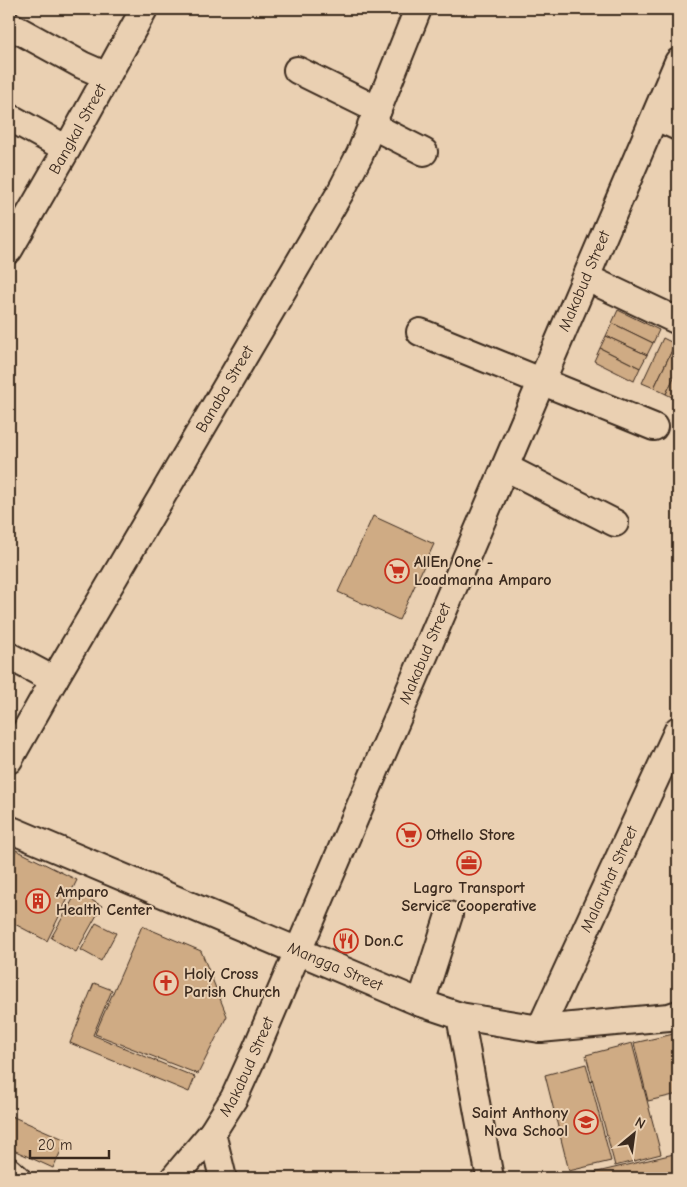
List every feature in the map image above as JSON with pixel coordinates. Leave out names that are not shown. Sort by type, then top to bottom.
[{"type":"street","name":"Bangkal Street","points":[[9,250],[144,9]]},
{"type":"street","name":"Banaba Street","points":[[9,760],[54,680],[340,194],[360,154],[418,9]]},
{"type":"street","points":[[9,25],[82,65],[107,76]]},
{"type":"street","name":"Makabud Street","points":[[174,1178],[212,1133],[234,1098],[254,1054],[587,278],[667,122],[678,62]]},
{"type":"street","points":[[297,70],[424,152]]},
{"type":"street","points":[[9,117],[67,149]]},
{"type":"street","points":[[587,278],[678,321]]},
{"type":"street","points":[[420,332],[654,427]]},
{"type":"street","points":[[506,467],[615,523]]},
{"type":"street","points":[[9,656],[54,680]]},
{"type":"street","name":"Malaruhat Street","points":[[540,1029],[678,730]]},
{"type":"street","name":"Mangga Street","points":[[9,829],[421,1003],[460,1016],[540,1029],[669,1017],[678,1014]]},
{"type":"street","points":[[421,1003],[449,915]]},
{"type":"street","points":[[460,1016],[490,1178]]},
{"type":"street","points":[[212,1133],[223,1178]]},
{"type":"building","points":[[618,310],[659,330],[653,343],[612,323]]},
{"type":"building","points":[[612,323],[653,343],[647,355],[606,336]]},
{"type":"building","points":[[606,336],[647,355],[640,368],[600,348]]},
{"type":"building","points":[[663,338],[675,344],[654,388],[642,383]]},
{"type":"building","points":[[675,344],[678,346],[678,369],[666,394],[654,388]]},
{"type":"building","points":[[600,348],[640,368],[634,381],[594,361]]},
{"type":"building","points":[[678,369],[678,400],[666,394]]},
{"type":"building","points":[[373,516],[434,544],[399,620],[338,592]]},
{"type":"building","name":"Amparo Health Center","points":[[16,850],[77,880],[47,941],[9,921],[9,866]]},
{"type":"building","points":[[77,892],[102,906],[76,952],[51,938]]},
{"type":"building","points":[[96,923],[116,933],[101,961],[81,950]]},
{"type":"building","name":"Holy Cross Parish Church","points":[[142,926],[201,951],[227,1016],[198,1074],[95,1034]]},
{"type":"building","points":[[94,983],[112,990],[93,1035],[195,1077],[189,1092],[70,1043]]},
{"type":"building","points":[[678,1033],[678,1094],[648,1101],[634,1043]]},
{"type":"building","points":[[632,1043],[661,1154],[615,1166],[586,1055]]},
{"type":"building","points":[[586,1064],[611,1161],[569,1171],[545,1075]]},
{"type":"building","points":[[9,1115],[66,1140],[53,1168],[9,1148]]},
{"type":"building","points":[[678,1153],[678,1178],[576,1178],[576,1177]]},
{"type":"place","name":"AllEn One - Loadmanna Amparo","points":[[397,571]]},
{"type":"place","name":"Othello Store","points":[[409,835]]},
{"type":"place","name":"Lagro Transport Service Cooperative","points":[[469,863]]},
{"type":"place","name":"Amparo Health Center","points":[[38,901]]},
{"type":"place","name":"Don.C","points":[[346,941]]},
{"type":"place","name":"Holy Cross Parish Church","points":[[166,983]]},
{"type":"place","name":"Saint Anthony Nova School","points":[[586,1122]]}]
